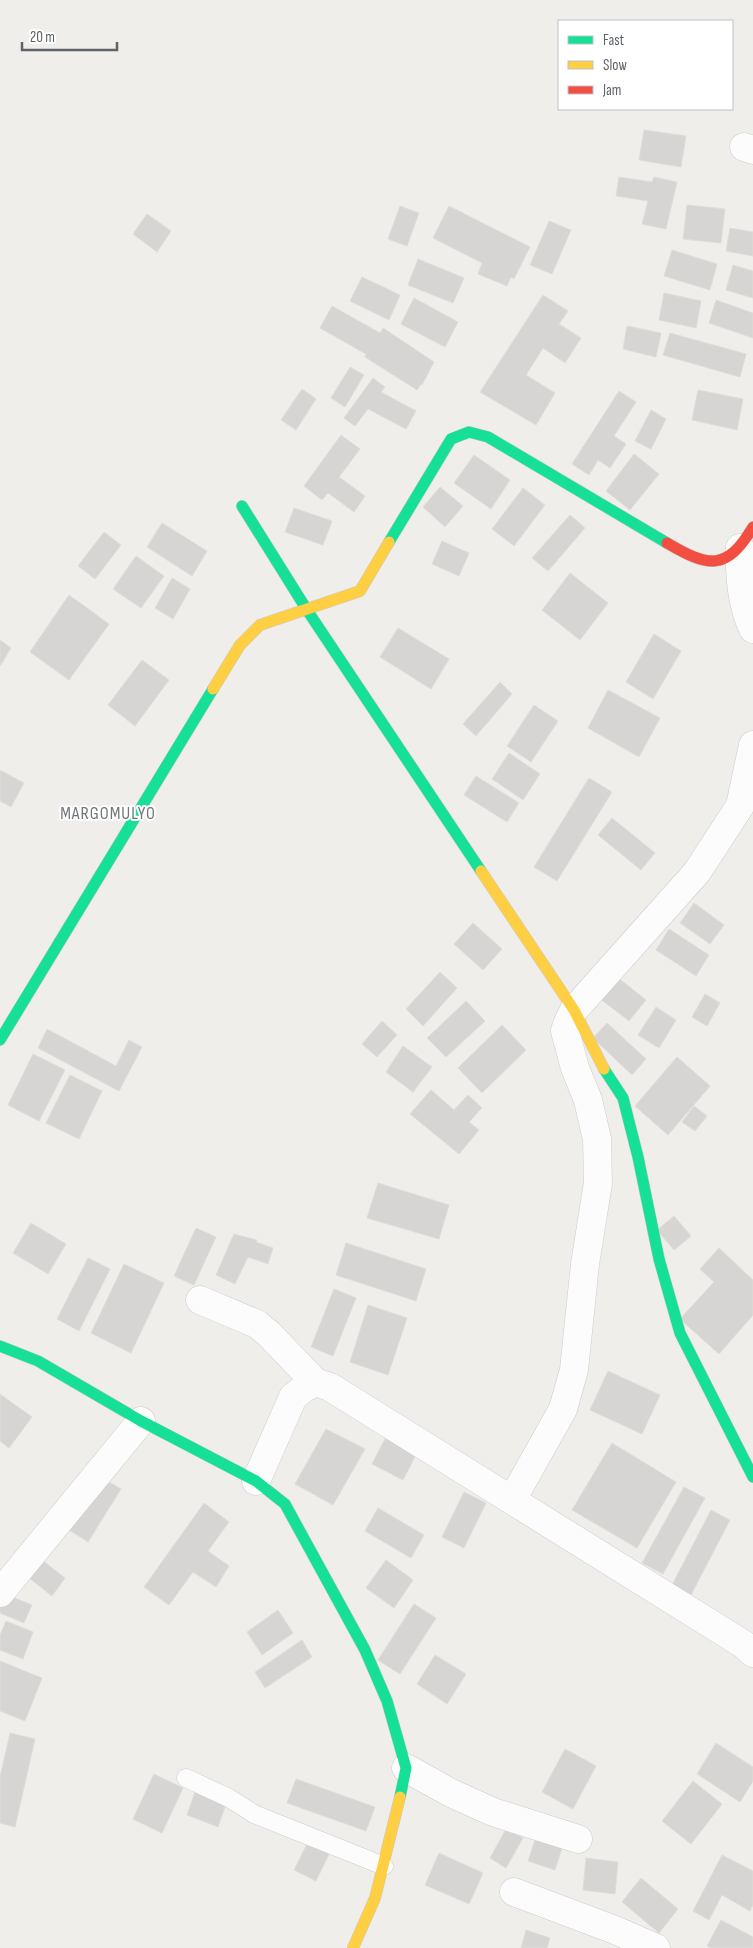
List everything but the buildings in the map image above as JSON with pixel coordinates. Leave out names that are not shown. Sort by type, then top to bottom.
[{"type":"street","points":[[0,1040],[240,645],[260,625],[360,591],[450,439],[469,432],[488,437],[692,558],[713,562],[723,558],[746,538]]},
{"type":"street","points":[[242,506],[307,610],[574,1010],[600,1062],[622,1098],[638,1156],[659,1259],[680,1333],[753,1477]]},
{"type":"street","points":[[746,538],[739,576],[747,616],[753,629]]},
{"type":"street","points":[[512,1500],[563,1409],[574,1370],[585,1264],[598,1183],[597,1139],[588,1100],[573,1061],[565,1031],[574,1010],[697,872],[746,809],[753,745]]},
{"type":"street","points":[[200,1300],[257,1324],[315,1382],[330,1387],[743,1644],[753,1653]]},
{"type":"street","points":[[0,1346],[38,1362],[140,1421],[256,1481],[285,1504],[365,1650],[387,1702],[406,1768],[396,1820],[375,1898],[353,1948]]},
{"type":"street","points":[[256,1481],[293,1397],[315,1382]]},
{"type":"street","points":[[0,1593],[140,1421]]},
{"type":"street","points":[[406,1768],[450,1793],[493,1812],[578,1839]]},
{"type":"street","points":[[514,1892],[615,1930],[656,1948]]},
{"type":"lane","points":[[186,1778],[229,1798],[254,1814],[384,1866]]},
{"type":"traffic: fast","points":[[389,542],[451,439],[469,432],[488,437],[667,543]]},
{"type":"traffic: fast","points":[[242,506],[307,610],[481,871]]},
{"type":"traffic: fast","points":[[0,1040],[213,689]]},
{"type":"traffic: fast","points":[[604,1069],[623,1098],[638,1157],[659,1259],[680,1333],[753,1477]]},
{"type":"traffic: fast","points":[[0,1346],[38,1361],[141,1421],[256,1481],[285,1504],[365,1650],[387,1701],[406,1768],[400,1797]]},
{"type":"traffic: slow","points":[[213,689],[240,645],[260,625],[360,591],[389,542]]},
{"type":"traffic: slow","points":[[481,871],[574,1010],[604,1069]]},
{"type":"traffic: slow","points":[[353,1948],[375,1898],[400,1797]]},
{"type":"traffic: jam","points":[[667,543],[694,557],[715,561],[725,558],[734,552],[753,527]]},
{"type":"district","name":"MARGOMULYO","points":[[108,813]]}]
